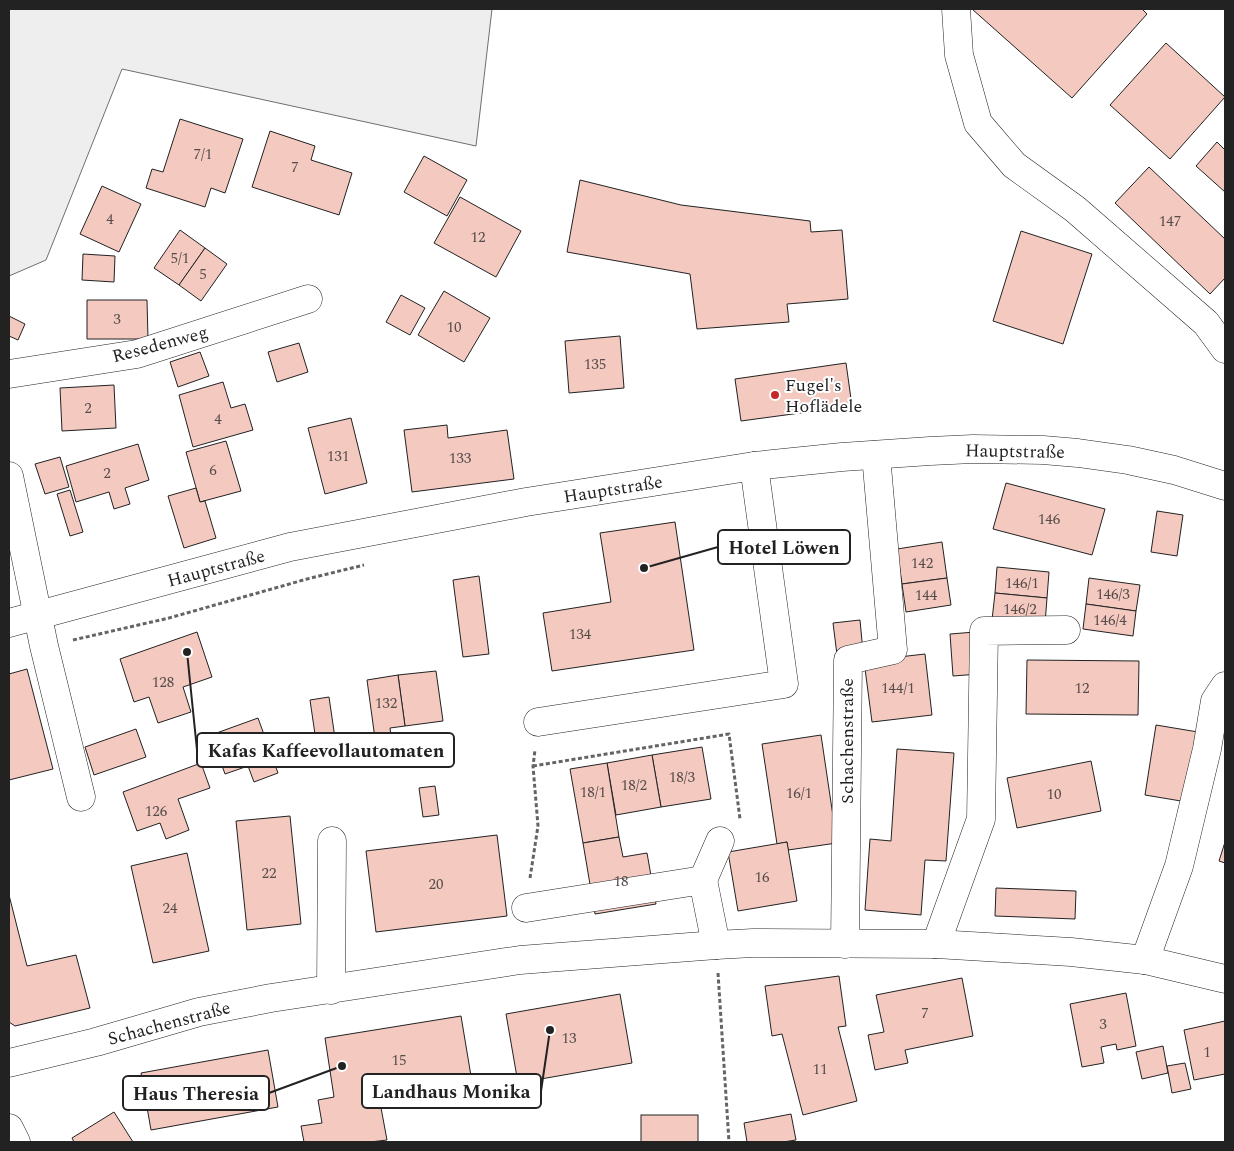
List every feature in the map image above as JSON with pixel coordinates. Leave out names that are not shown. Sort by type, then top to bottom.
[{"type":"street","points":[[956,9],[959,55],[978,123],[1014,165],[1075,209],[1206,323],[1225,349]]},
{"type":"street","name":"Resedenweg","points":[[9,374],[137,354],[308,299]]},
{"type":"street","name":"Hauptstraße","points":[[9,623],[290,548],[526,502],[754,466],[876,455],[973,449],[1016,449],[1078,453],[1128,460],[1174,470],[1225,486]]},
{"type":"street","name":"Schachenstraße","points":[[846,944],[848,660],[893,650],[876,455]]},
{"type":"street","points":[[538,722],[784,684],[754,466]]},
{"type":"street","points":[[9,476],[44,646],[81,797]]},
{"type":"street","points":[[936,944],[980,819],[984,631],[1066,630]]},
{"type":"street","points":[[1145,960],[1179,866],[1208,750],[1214,701],[1225,686]]},
{"type":"street","points":[[332,841],[332,990]]},
{"type":"street","points":[[716,945],[703,880],[720,841]]},
{"type":"street","points":[[526,908],[703,880]]},
{"type":"street","name":"Schachenstraße","points":[[9,1063],[96,1042],[199,1012],[271,998],[520,960],[716,945],[753,943],[936,944],[1071,952],[1145,960],[1225,979]]},
{"type":"street","points":[[9,1128],[16,1142]]},
{"type":"path","points":[[44,646],[169,618],[307,579],[374,563]]},
{"type":"path","points":[[526,908],[538,826],[533,766],[538,722]]},
{"type":"path","points":[[533,766],[729,734],[740,819],[720,841]]},
{"type":"path","points":[[716,945],[729,1142]]},
{"type":"shaded area","points":[[9,9],[492,9],[476,146],[122,69],[46,260],[9,276]]},
{"type":"building","points":[[972,9],[1142,9],[1147,14],[1072,98]]},
{"type":"building","points":[[1166,43],[1225,97],[1170,159],[1110,105]]},
{"type":"building","points":[[180,119],[243,139],[225,193],[211,188],[205,207],[146,188],[152,169],[163,172]]},
{"type":"building","points":[[270,131],[315,146],[311,160],[352,173],[339,215],[252,187]]},
{"type":"building","points":[[1217,142],[1225,150],[1225,192],[1196,166]]},
{"type":"building","points":[[424,156],[467,180],[447,216],[404,192]]},
{"type":"building","points":[[1149,167],[1225,239],[1225,278],[1210,294],[1115,203]]},
{"type":"building","points":[[580,180],[681,205],[810,221],[811,232],[842,230],[848,299],[787,304],[789,322],[697,329],[690,274],[567,252]]},
{"type":"building","points":[[102,186],[141,204],[119,252],[80,234]]},
{"type":"building","points":[[460,197],[521,231],[496,277],[434,243]]},
{"type":"building","points":[[180,230],[205,248],[179,285],[154,268]]},
{"type":"building","points":[[1021,231],[1092,254],[1063,344],[993,321]]},
{"type":"building","points":[[205,248],[227,264],[201,301],[179,285]]},
{"type":"building","points":[[83,254],[115,256],[114,282],[82,280]]},
{"type":"building","points":[[444,291],[490,318],[464,362],[418,335]]},
{"type":"building","points":[[401,295],[425,308],[410,335],[386,322]]},
{"type":"building","points":[[87,300],[147,300],[148,339],[87,339]]},
{"type":"building","points":[[9,316],[25,324],[18,340],[9,336]]},
{"type":"building","points":[[620,336],[624,388],[569,393],[565,341]]},
{"type":"building","points":[[299,343],[308,372],[277,382],[268,352]]},
{"type":"building","points":[[200,352],[209,376],[178,387],[170,362]]},
{"type":"building","points":[[846,363],[852,406],[741,421],[735,379]]},
{"type":"building","points":[[223,382],[231,408],[245,404],[253,430],[193,447],[179,395]]},
{"type":"building","points":[[114,385],[116,428],[62,431],[60,388]]},
{"type":"building","points":[[351,418],[367,483],[325,494],[308,428]]},
{"type":"building","points":[[447,425],[448,438],[507,430],[514,479],[412,492],[404,430]]},
{"type":"building","points":[[226,441],[241,491],[200,502],[186,452]]},
{"type":"building","points":[[138,444],[149,480],[125,488],[130,504],[114,509],[109,492],[76,502],[66,466]]},
{"type":"building","points":[[60,457],[69,487],[45,494],[35,464]]},
{"type":"building","points":[[1006,483],[1105,509],[1092,555],[993,529]]},
{"type":"building","points":[[196,488],[200,502],[205,501],[216,538],[184,548],[168,496]]},
{"type":"building","points":[[70,490],[83,532],[70,536],[57,494]]},
{"type":"building","points":[[1157,511],[1183,515],[1177,556],[1151,552]]},
{"type":"building","points":[[675,522],[694,650],[552,671],[543,613],[611,602],[600,533]]},
{"type":"building","points":[[942,542],[947,578],[902,584],[897,549]]},
{"type":"building","points":[[997,567],[1049,572],[1047,598],[995,593]]},
{"type":"building","points":[[479,576],[489,654],[463,657],[453,580]]},
{"type":"building","points":[[947,578],[951,605],[906,612],[902,584]]},
{"type":"building","points":[[1089,578],[1140,585],[1136,611],[1086,604]]},
{"type":"building","points":[[995,593],[1047,598],[1045,624],[992,620]]},
{"type":"building","points":[[1086,604],[1136,611],[1133,636],[1083,629]]},
{"type":"building","points":[[860,620],[863,652],[837,655],[833,623]]},
{"type":"building","points":[[197,632],[212,677],[183,687],[191,712],[158,723],[149,697],[134,702],[120,659]]},
{"type":"building","points":[[975,632],[979,674],[953,676],[950,634]]},
{"type":"building","points":[[925,654],[932,715],[872,722],[864,661]]},
{"type":"building","points":[[1027,660],[1139,661],[1138,715],[1026,714]]},
{"type":"building","points":[[27,669],[53,769],[9,780],[9,674]]},
{"type":"building","points":[[436,671],[443,721],[405,726],[398,675]]},
{"type":"building","points":[[398,675],[405,726],[390,728],[392,744],[376,746],[367,680]]},
{"type":"building","points":[[329,697],[336,745],[317,748],[310,700]]},
{"type":"building","points":[[258,718],[278,773],[254,782],[248,766],[225,774],[211,735]]},
{"type":"building","points":[[1156,725],[1198,732],[1187,802],[1145,795]]},
{"type":"building","points":[[136,729],[146,757],[94,775],[85,747]]},
{"type":"building","points":[[821,735],[837,843],[788,850],[787,842],[777,844],[762,744]]},
{"type":"building","points":[[702,747],[711,799],[661,807],[652,755]]},
{"type":"building","points":[[897,749],[954,753],[946,861],[925,860],[921,915],[865,910],[870,839],[891,841]]},
{"type":"building","points":[[652,755],[661,807],[616,815],[607,763]]},
{"type":"building","points":[[1091,761],[1101,811],[1017,828],[1007,778]]},
{"type":"building","points":[[201,763],[210,788],[178,799],[189,830],[166,839],[160,823],[137,831],[123,792]]},
{"type":"building","points":[[607,763],[619,837],[583,843],[570,769]]},
{"type":"building","points":[[435,786],[439,815],[423,817],[419,788]]},
{"type":"building","points":[[290,816],[301,924],[247,930],[236,821]]},
{"type":"building","points":[[497,835],[507,916],[376,932],[366,851]]},
{"type":"building","points":[[619,837],[623,857],[647,853],[656,904],[595,914],[583,843]]},
{"type":"building","points":[[787,842],[797,901],[738,911],[728,852]]},
{"type":"building","points":[[1225,842],[1225,863],[1219,861]]},
{"type":"building","points":[[187,853],[209,951],[153,963],[131,866]]},
{"type":"building","points":[[996,888],[1076,891],[1075,919],[995,916]]},
{"type":"building","points":[[9,895],[27,966],[76,955],[90,1008],[15,1026],[9,1022]]},
{"type":"building","points":[[839,976],[846,1026],[838,1027],[857,1101],[803,1115],[782,1034],[772,1036],[765,986]]},
{"type":"building","points":[[962,978],[973,1036],[905,1050],[908,1063],[875,1070],[868,1035],[884,1032],[876,995]]},
{"type":"building","points":[[1126,993],[1136,1046],[1117,1050],[1116,1044],[1101,1047],[1104,1063],[1082,1067],[1070,1004]]},
{"type":"building","points":[[620,994],[632,1063],[518,1083],[506,1014]]},
{"type":"building","points":[[461,1016],[472,1082],[379,1097],[387,1140],[370,1142],[304,1142],[301,1126],[322,1123],[318,1100],[334,1097],[325,1038]]},
{"type":"building","points":[[1225,1021],[1225,1074],[1194,1080],[1184,1030]]},
{"type":"building","points":[[1163,1046],[1168,1073],[1142,1079],[1136,1052]]},
{"type":"building","points":[[268,1050],[278,1107],[151,1130],[141,1073]]},
{"type":"building","points":[[1185,1063],[1191,1089],[1172,1093],[1167,1066]]},
{"type":"building","points":[[114,1112],[133,1142],[74,1142],[72,1138]]},
{"type":"building","points":[[791,1114],[796,1140],[747,1142],[744,1123]]},
{"type":"building","points":[[641,1115],[698,1115],[698,1142],[641,1142]]},
{"type":"place","name":"Fugel's Hoflädele","points":[[775,395]]},
{"type":"place","name":"Hotel Löwen","points":[[644,568]]},
{"type":"place","name":"Kafas Kaffeevollautomaten","points":[[187,652]]},
{"type":"place","name":"Landhaus Monika","points":[[550,1030]]},
{"type":"place","name":"Haus Theresia","points":[[342,1066]]}]
